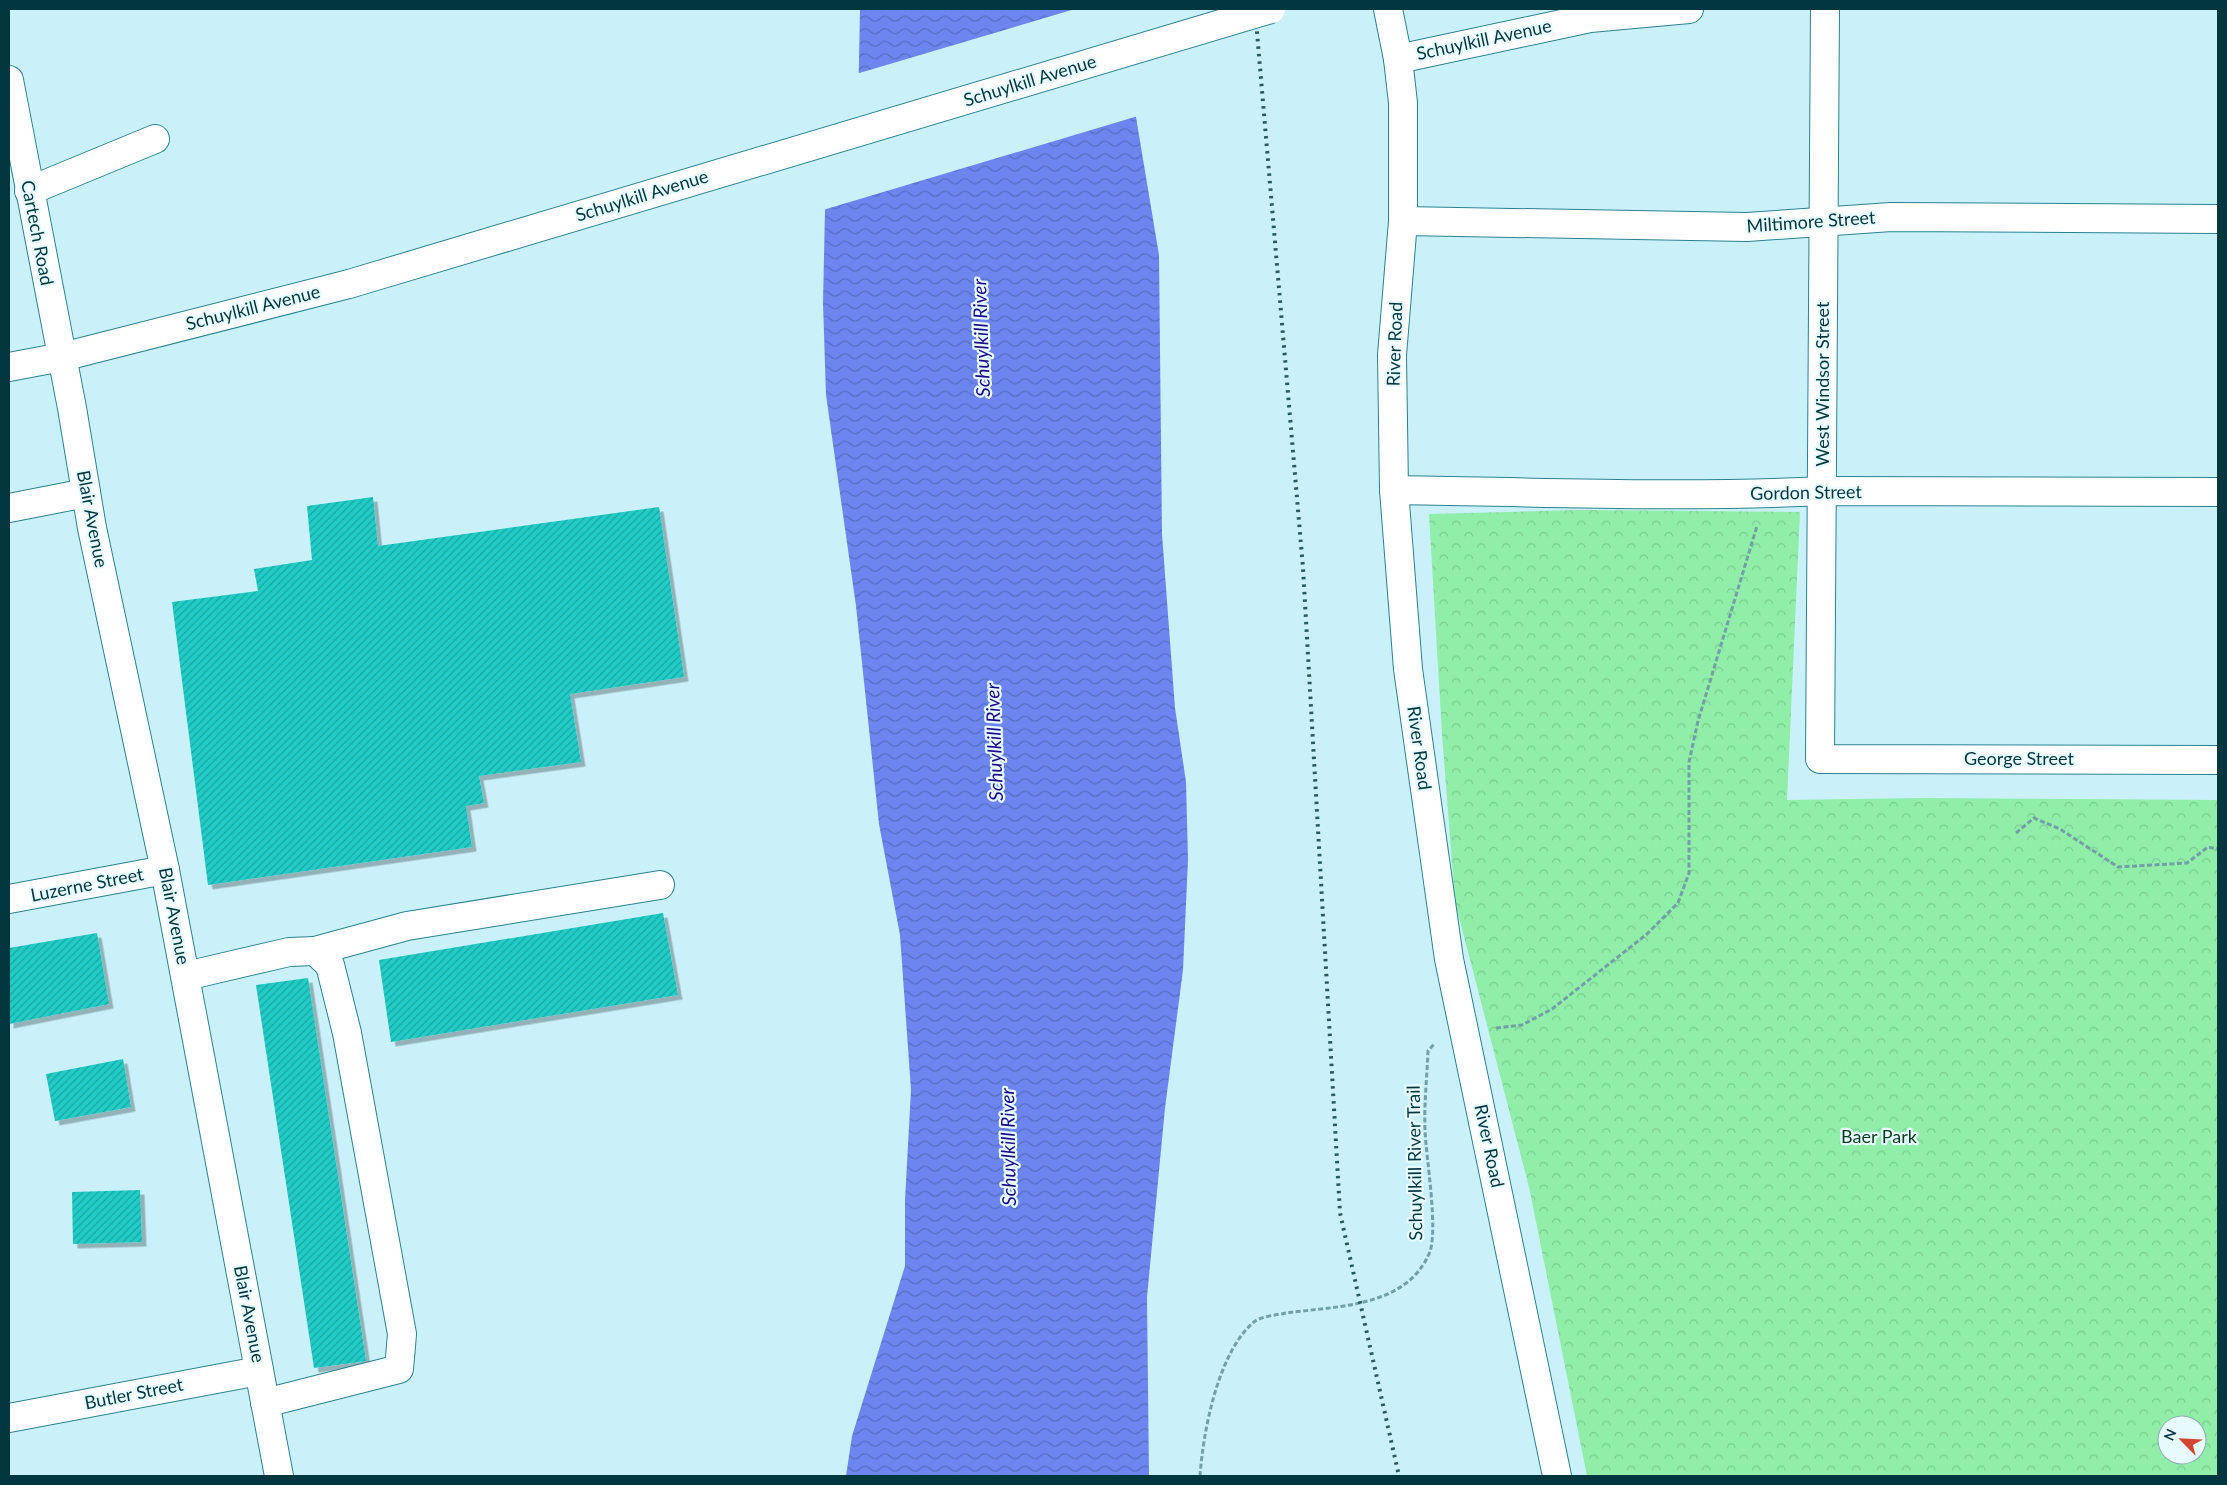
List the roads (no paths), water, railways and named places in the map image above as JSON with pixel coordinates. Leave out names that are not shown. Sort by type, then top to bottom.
[{"type":"street","name":"Schuylkill Avenue","points":[[9,367],[62,357],[349,284],[1271,9]]},
{"type":"street","name":"River Road","points":[[1388,9],[1398,59],[1402,102],[1403,221],[1392,356],[1394,490],[1408,669],[1449,959],[1466,1032],[1558,1476]]},
{"type":"street","name":"Schuylkill Avenue","points":[[1398,59],[1590,18],[1689,9]]},
{"type":"street","name":"West Windsor Street","points":[[1820,759],[1825,9]]},
{"type":"street","name":"Cartech Road","points":[[9,80],[62,357]]},
{"type":"street","points":[[29,191],[155,139]]},
{"type":"street","name":"Miltimore Street","points":[[1403,221],[1748,227],[1891,217],[2218,218]]},
{"type":"street","name":"Blair Avenue","points":[[62,357],[86,492],[186,976],[279,1476]]},
{"type":"street","name":"Gordon Street","points":[[1394,490],[1767,494],[1822,491],[2218,492]]},
{"type":"street","points":[[9,508],[86,492]]},
{"type":"street","name":"George Street","points":[[1820,759],[2218,760]]},
{"type":"street","name":"Luzerne Street","points":[[9,899],[165,870]]},
{"type":"street","points":[[186,976],[288,952],[315,952],[407,926],[660,885]]},
{"type":"street","points":[[265,1403],[399,1368],[402,1334],[347,1033],[330,965],[315,952]]},
{"type":"street","name":"Butler Street","points":[[9,1418],[259,1371]]},
{"type":"water","name":"Schuylkill River","points":[[860,9],[1122,9],[1127,63],[1159,255],[1162,534],[1175,708],[1186,782],[1188,860],[1183,970],[1165,1108],[1147,1297],[1149,1476],[846,1476],[852,1436],[905,1266],[905,1200],[911,1090],[900,935],[879,824],[856,606],[826,395],[823,303],[825,209],[834,181],[852,141],[858,111]]},
{"type":"railway","points":[[1255,9],[1303,568],[1340,1213],[1399,1476]]},
{"type":"park label","name":"Baer Park","points":[[1879,1137]]}]
